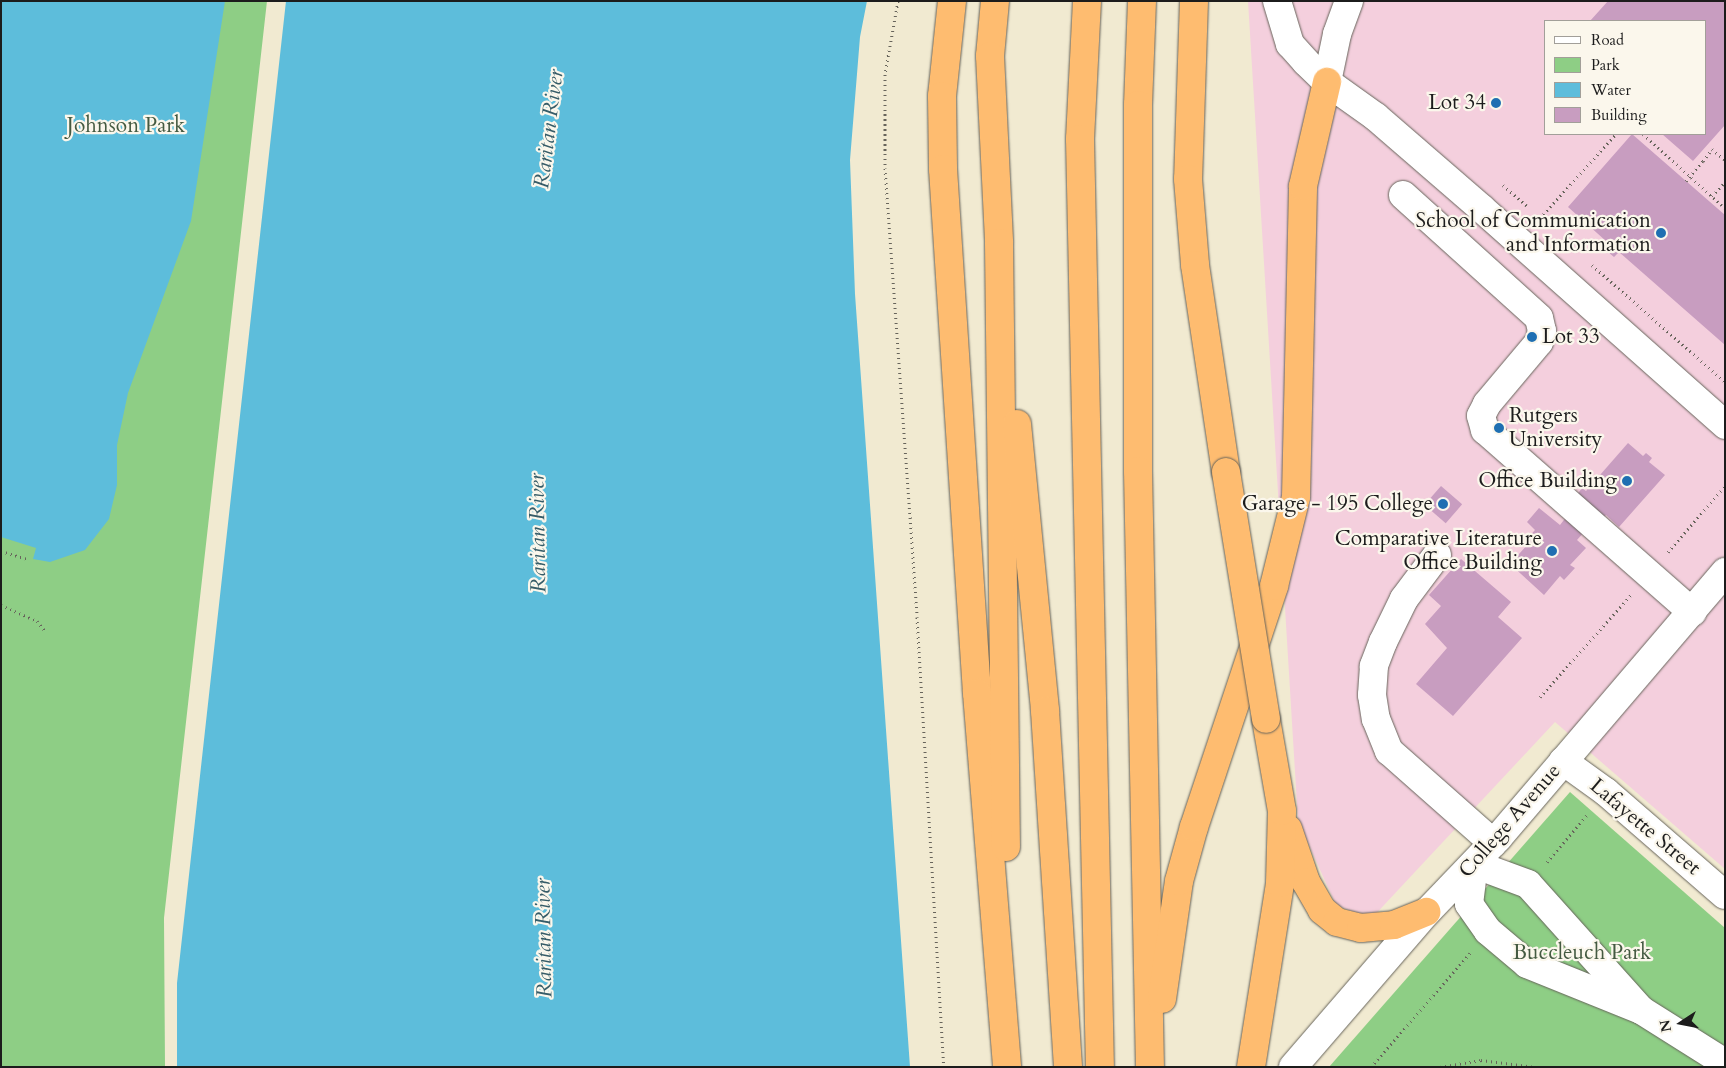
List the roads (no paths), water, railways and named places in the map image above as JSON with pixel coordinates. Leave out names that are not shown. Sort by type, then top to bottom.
[{"type":"highway","points":[[952,1],[942,96],[943,170],[977,693],[1008,1067]]},
{"type":"highway","points":[[995,1],[990,56],[999,243],[1008,1067]]},
{"type":"highway","points":[[1086,1],[1080,149],[1100,1067]]},
{"type":"highway","points":[[1142,1],[1138,105],[1138,471],[1151,1067]]},
{"type":"highway","points":[[1194,1],[1188,179],[1195,265],[1226,472],[1282,810],[1306,882],[1322,910],[1338,922],[1361,928],[1394,925],[1427,912]]},
{"type":"highway","points":[[1151,1067],[1179,882],[1209,779],[1274,586],[1296,497],[1304,186],[1328,82]]},
{"type":"highway","points":[[999,243],[1045,711],[1068,1067]]},
{"type":"highway","points":[[1251,1067],[1280,883],[1282,810]]},
{"type":"street","points":[[1276,1],[1290,44],[1328,82],[1376,117],[1725,425]]},
{"type":"street","points":[[1328,82],[1337,34],[1349,1]]},
{"type":"street","points":[[1402,195],[1539,318],[1542,331],[1539,342],[1486,404],[1481,416],[1485,430],[1692,612]]},
{"type":"street","points":[[1437,555],[1404,599],[1380,650],[1373,676],[1376,719],[1389,751],[1493,844]]},
{"type":"street","name":"College Avenue","points":[[1293,1067],[1427,912],[1493,844],[1725,572]]},
{"type":"street","name":"Lafayette Street","points":[[1563,761],[1606,792],[1725,895]]},
{"type":"street","points":[[1641,1010],[1528,884],[1474,864],[1469,904],[1488,931],[1527,964],[1641,1010],[1725,1063]]},
{"type":"water","points":[[1,1],[225,1],[191,221],[128,393],[117,445],[117,485],[109,519],[85,550],[50,562],[33,559],[36,548],[1,537]]},
{"type":"water","name":"Raritan River","points":[[286,1],[867,1],[860,37],[850,160],[855,294],[910,1067],[177,1067],[177,983]]},
{"type":"place","name":"Lot 34","points":[[1496,103]]},
{"type":"place","name":"School of Communication and Information","points":[[1661,233]]},
{"type":"place","name":"Lot 33","points":[[1532,337]]},
{"type":"place","name":"Rutgers University","points":[[1499,428]]},
{"type":"place","name":"Office Building","points":[[1627,481]]},
{"type":"place","name":"Garage - 195 College","points":[[1443,504]]},
{"type":"place","name":"Comparative Literature Office Building","points":[[1552,551]]},
{"type":"park label","name":"Johnson Park","points":[[126,126]]},
{"type":"park label","name":"Buccleuch Park","points":[[1582,953]]}]
